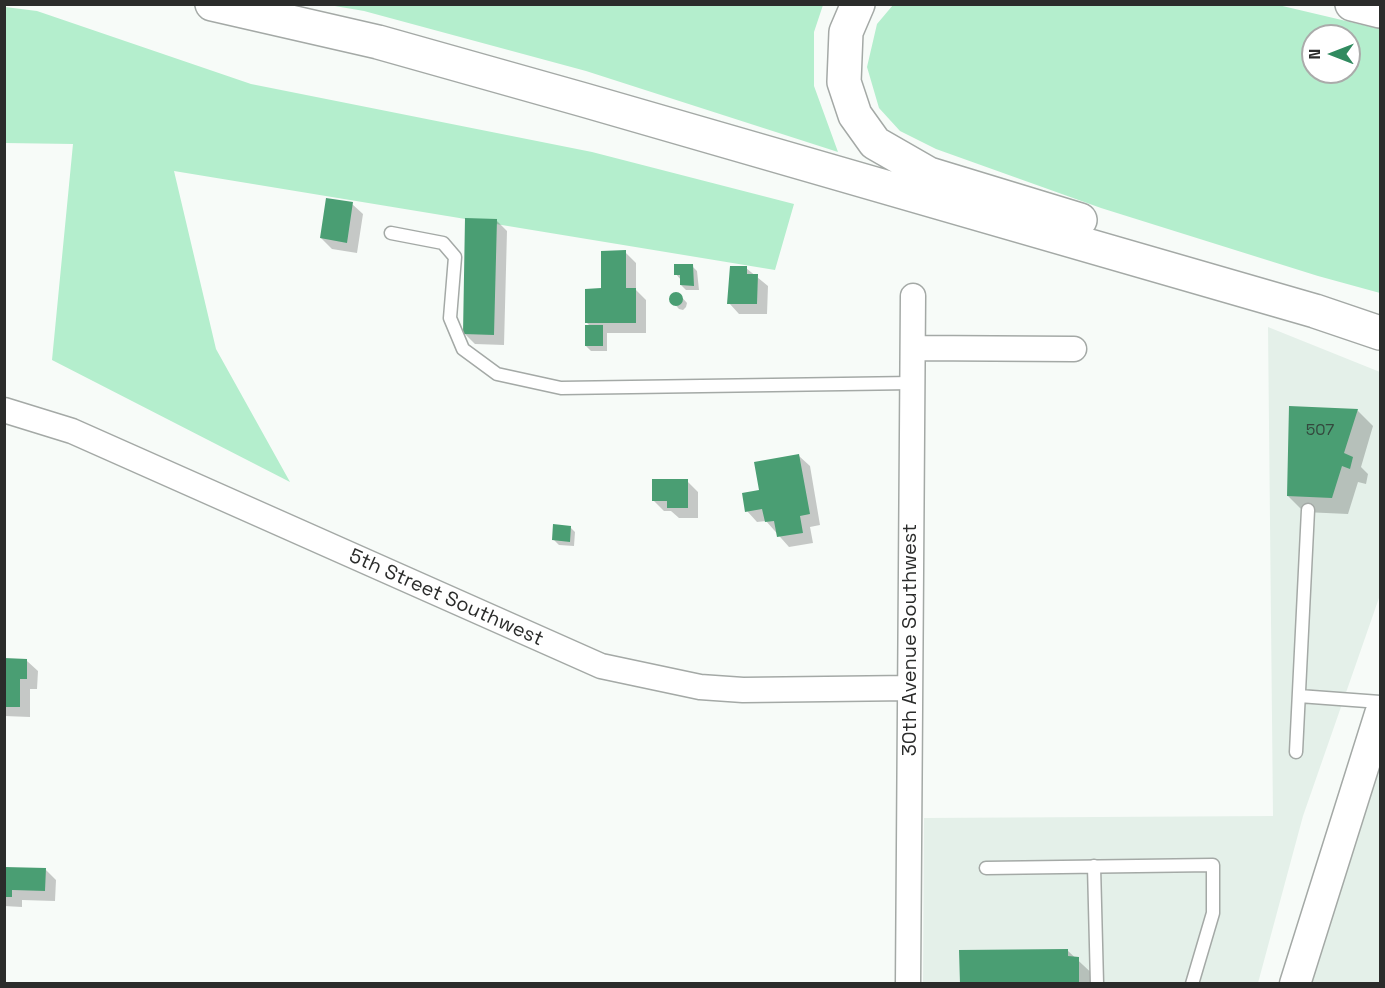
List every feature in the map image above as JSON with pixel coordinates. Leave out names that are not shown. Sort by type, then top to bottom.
[{"type":"highway","points":[[212,4],[378,42],[584,100],[1315,311],[1380,333]]},
{"type":"highway","points":[[858,4],[846,32],[844,82],[855,115],[875,143],[929,174],[1380,310]]},
{"type":"highway","points":[[1352,4],[1380,12]]},
{"type":"highway","points":[[1315,311],[1380,342]]},
{"type":"street","name":"30th Avenue Southwest","points":[[908,984],[913,296]]},
{"type":"street","points":[[913,348],[1074,349]]},
{"type":"street","name":"5th Street Southwest","points":[[4,410],[72,431],[601,666],[700,687],[743,690],[910,688]]},
{"type":"street","points":[[1295,984],[1380,714]]},
{"type":"lane","points":[[391,233],[443,243],[454,257],[450,318],[463,350],[497,374],[561,388],[913,383]]},
{"type":"lane","points":[[1296,752],[1308,510]]},
{"type":"lane","points":[[1299,696],[1380,702]]},
{"type":"lane","points":[[986,868],[1213,865],[1214,913],[1192,984]]},
{"type":"lane","points":[[1094,866],[1097,984]]},
{"type":"shaded area","points":[[1268,327],[1380,372],[1380,595],[1303,816],[1258,983],[923,984],[924,818],[1273,816]]},
{"type":"shaded area","points":[[1380,714],[1380,983],[1295,983]]},
{"type":"green space","points":[[1274,4],[1359,24],[1301,24],[1301,84],[1361,84],[1361,25],[1380,29],[1380,293],[1318,276],[1101,208],[936,149],[900,131],[879,108],[867,67],[877,24],[893,5]]},
{"type":"green space","points":[[329,5],[823,5],[814,32],[814,86],[838,152],[586,71],[364,11]]},
{"type":"green space","points":[[5,7],[37,11],[251,84],[592,152],[794,204],[775,270],[174,171],[216,349],[290,482],[52,360],[73,144],[5,143]]},
{"type":"building","points":[[326,198],[353,202],[347,243],[320,238]]},
{"type":"building","points":[[465,218],[497,219],[494,335],[463,334]]},
{"type":"building","points":[[626,250],[626,288],[636,288],[636,323],[585,323],[585,289],[601,288],[601,251]]},
{"type":"building","points":[[674,264],[693,264],[694,286],[680,285],[680,275],[674,275]]},
{"type":"building","points":[[730,266],[747,266],[747,274],[758,274],[757,304],[727,304]]},
{"type":"building","points":[[676,292],[681,294],[683,299],[681,304],[676,306],[671,304],[669,299],[671,294]]},
{"type":"building","points":[[585,325],[603,325],[603,346],[585,346]]},
{"type":"building","points":[[1289,406],[1358,409],[1344,453],[1353,457],[1350,469],[1342,466],[1332,498],[1287,496]]},
{"type":"building","points":[[799,454],[810,514],[800,516],[803,533],[777,537],[774,521],[765,522],[762,509],[745,512],[742,493],[759,490],[754,462]]},
{"type":"building","points":[[652,479],[688,479],[688,508],[667,508],[667,501],[652,501]]},
{"type":"building","points":[[553,524],[571,526],[570,542],[552,540]]},
{"type":"building","points":[[4,658],[27,659],[27,679],[20,679],[20,707],[4,707]]},
{"type":"building","points":[[4,867],[46,868],[45,891],[12,890],[12,897],[4,897]]},
{"type":"building","points":[[1068,949],[1068,956],[1079,957],[1079,984],[960,984],[959,950]]}]
